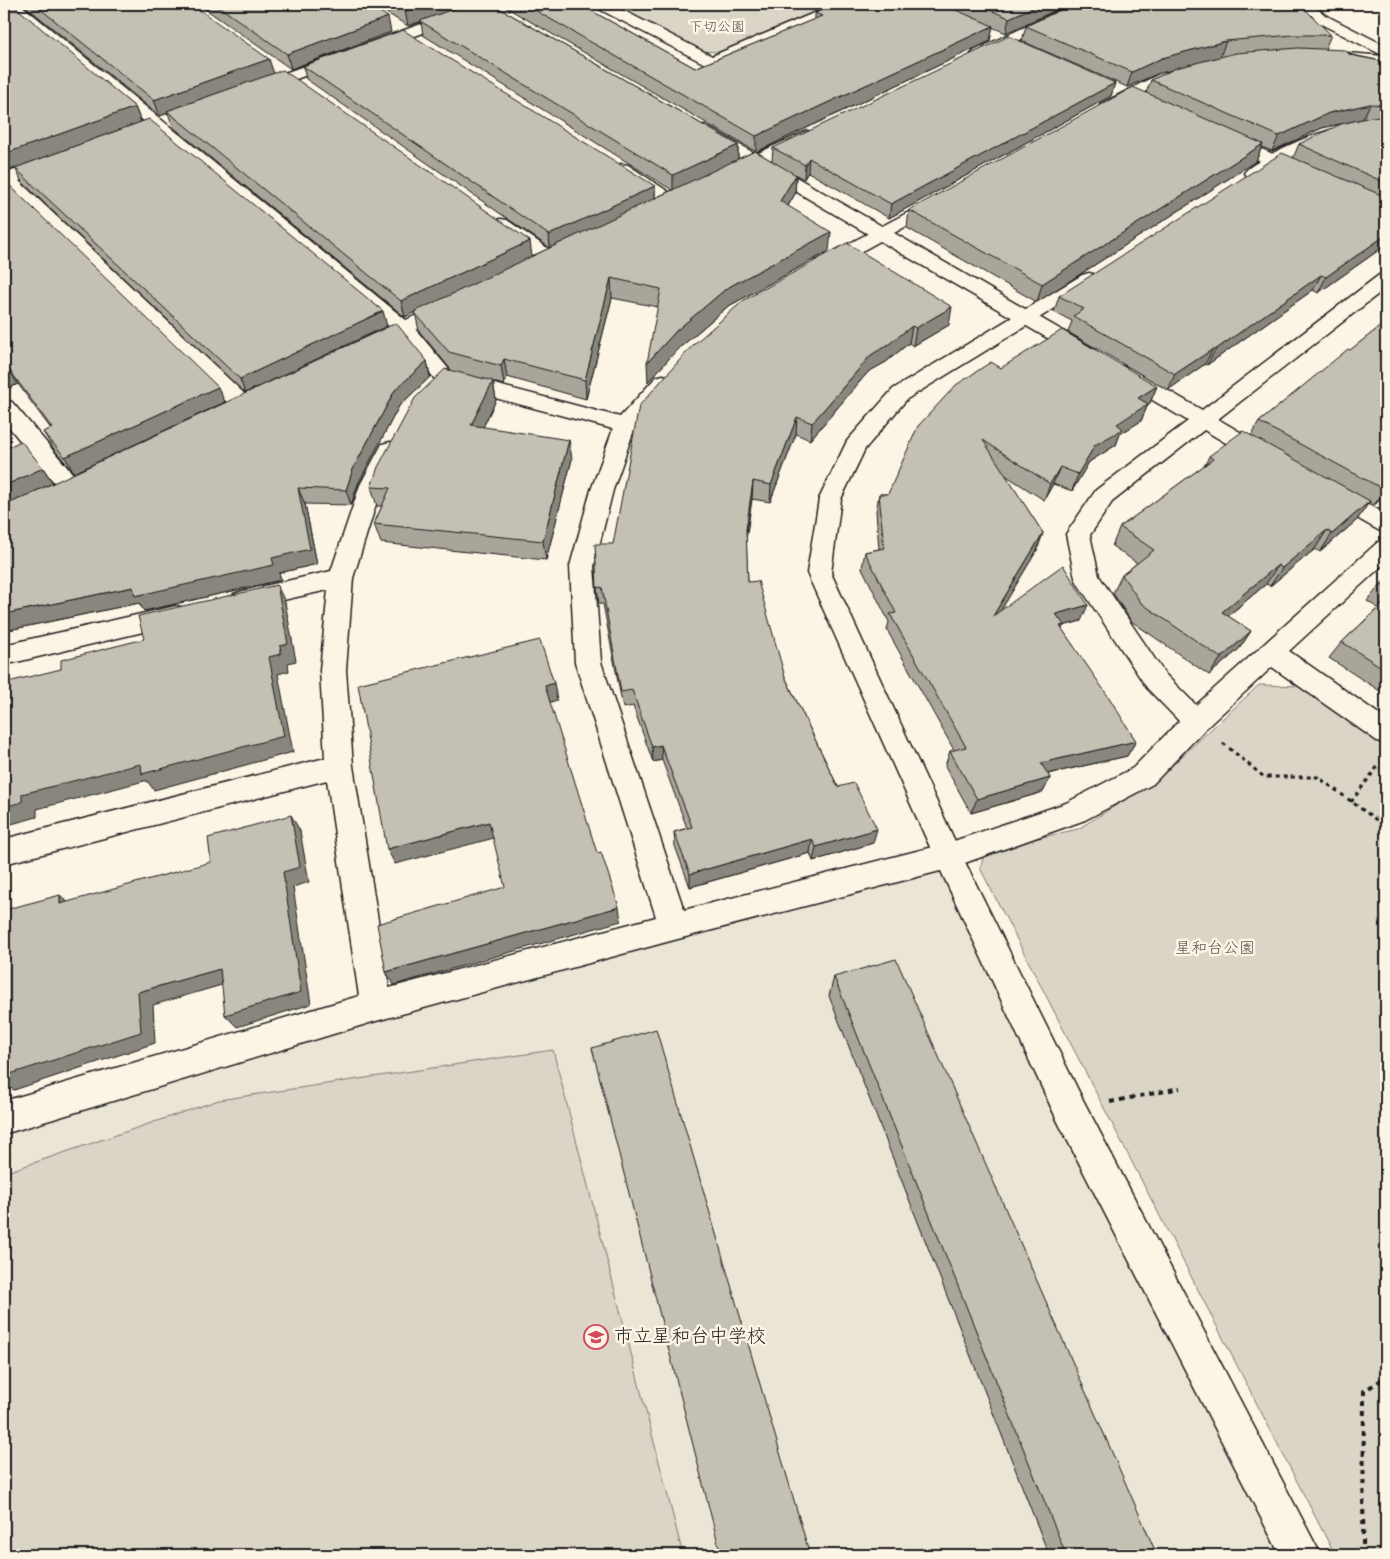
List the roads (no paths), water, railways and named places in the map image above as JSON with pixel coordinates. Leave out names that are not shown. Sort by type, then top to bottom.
[{"type":"street","points":[[11,4],[404,328],[438,385],[625,425]]},
{"type":"street","points":[[245,92],[487,4],[503,15]]},
{"type":"street","points":[[600,4],[710,62],[847,4]]},
{"type":"street","points":[[962,62],[998,37],[1084,4]]},
{"type":"street","points":[[1304,4],[1320,18],[1386,52]]},
{"type":"street","points":[[391,24],[424,44]]},
{"type":"street","points":[[998,37],[1024,48]]},
{"type":"street","points":[[1318,56],[1386,61]]},
{"type":"street","points":[[273,65],[306,88]]},
{"type":"street","points":[[1086,119],[1172,74],[1199,66]]},
{"type":"street","points":[[138,131],[174,118]]},
{"type":"street","points":[[689,121],[1286,467]]},
{"type":"street","points":[[1232,186],[1273,160],[1328,134],[1363,126],[1386,128]]},
{"type":"street","points":[[714,180],[819,130]]},
{"type":"street","points":[[1210,132],[1317,179]]},
{"type":"street","points":[[72,155],[5,177],[233,408],[260,396]]},
{"type":"street","points":[[606,158],[680,196],[654,208]]},
{"type":"street","points":[[803,275],[957,190]]},
{"type":"street","points":[[484,213],[549,258]]},
{"type":"street","points":[[532,266],[567,250]]},
{"type":"street","points":[[1110,265],[1028,318],[900,394],[855,446],[830,500],[819,573],[948,856],[1070,1110],[1301,1555]]},
{"type":"street","points":[[1196,721],[1156,681],[1087,578],[1078,534],[1104,496],[1386,279]]},
{"type":"street","points":[[350,354],[464,299]]},
{"type":"street","points":[[673,370],[625,425],[602,490],[582,566],[588,662],[674,926]]},
{"type":"street","points":[[4,407],[70,486]]},
{"type":"street","points":[[376,1006],[339,766],[333,670],[341,578],[371,485],[401,428]]},
{"type":"street","points":[[1311,481],[1386,524]]},
{"type":"street","points":[[4,1118],[376,1006],[674,926],[948,856],[1075,812],[1143,776],[1196,721],[1386,548]]},
{"type":"street","points":[[226,604],[341,578]]},
{"type":"street","points":[[4,655],[197,611]]},
{"type":"street","points":[[1272,653],[1386,733]]},
{"type":"street","points":[[4,850],[339,766]]},
{"type":"place","name":"市立星和台中学校","points":[[596,1337]]},
{"type":"park label","name":"下切公園","points":[[717,27]]},
{"type":"park label","name":"星和台公園","points":[[1215,948]]}]
